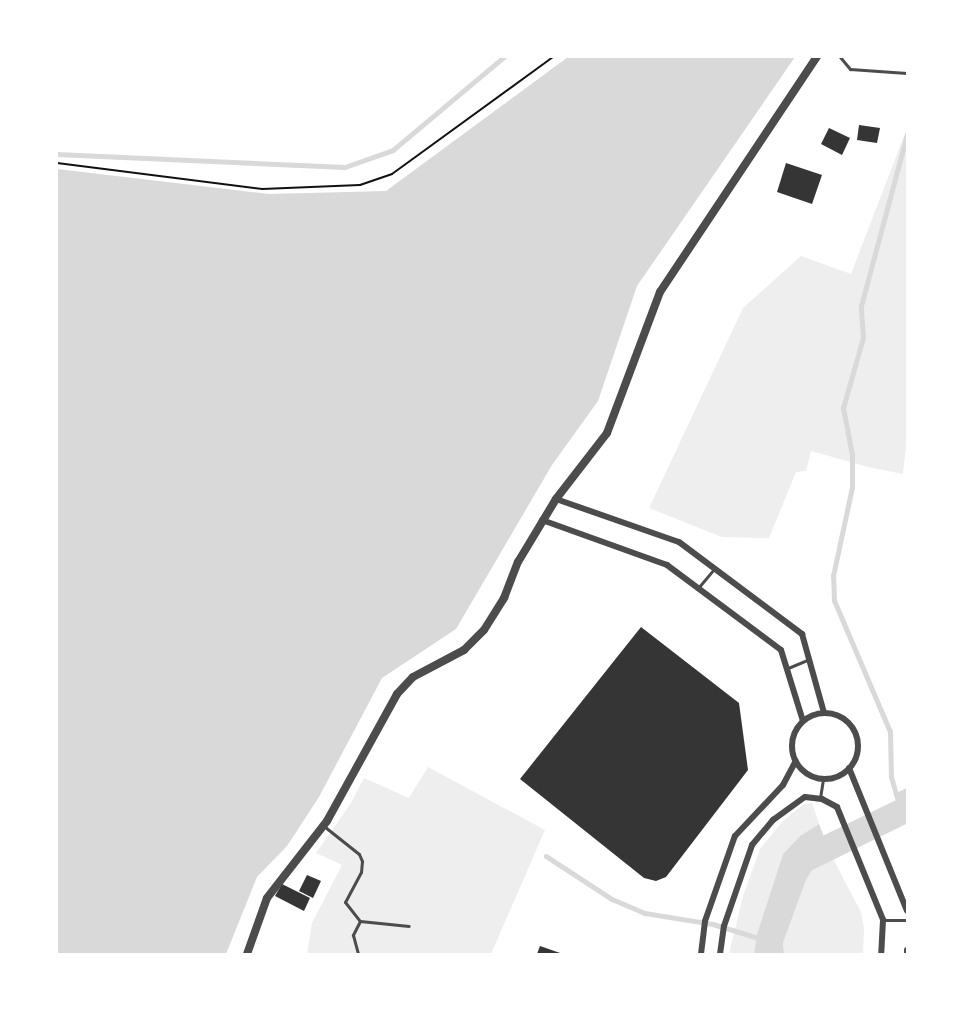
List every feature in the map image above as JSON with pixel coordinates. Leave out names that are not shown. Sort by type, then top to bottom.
[{"type":"street","points":[[247,954],[267,898],[324,826],[397,694],[413,678],[464,650],[484,630],[504,598],[518,562],[555,499],[607,433],[660,292],[817,57]]},
{"type":"street","points":[[555,499],[679,542],[802,634],[824,713]]},
{"type":"street","points":[[542,520],[667,565],[781,650],[803,721]]},
{"type":"street","points":[[824,713],[842,717],[854,729],[858,746],[849,768],[840,775],[823,778],[806,772],[796,761],[793,743],[798,727],[803,721],[824,713]]},
{"type":"street","points":[[701,954],[705,921],[735,836],[783,785],[796,761]]},
{"type":"street","points":[[849,768],[907,911]]},
{"type":"street","points":[[720,954],[724,926],[752,845],[786,810],[805,797],[820,798],[837,807],[883,920],[881,954]]},
{"type":"lane","points":[[840,57],[850,69],[907,73]]},
{"type":"lane","points":[[698,588],[714,569]]},
{"type":"lane","points":[[787,668],[809,659]]},
{"type":"lane","points":[[820,798],[823,778]]},
{"type":"lane","points":[[324,826],[359,854],[362,861],[362,872],[345,902],[360,921],[410,926]]},
{"type":"lane","points":[[883,920],[907,920]]},
{"type":"lane","points":[[358,954],[353,935],[360,921]]},
{"type":"path","points":[[57,163],[262,189],[360,185],[392,174],[553,57]]},
{"type":"shaded area","points":[[568,57],[795,57],[637,286],[598,401],[552,465],[456,629],[382,678],[319,797],[287,846],[257,877],[226,954],[57,954],[57,169],[269,194],[386,191]]},
{"type":"shaded area","points":[[907,128],[907,436],[903,474],[811,451],[806,471],[796,472],[769,538],[722,537],[649,508],[743,308],[801,256],[851,274]]},
{"type":"shaded area","points":[[428,767],[545,830],[491,954],[307,954],[312,923],[342,865],[316,853],[351,803],[364,778],[409,798]]},
{"type":"shaded area","points":[[907,788],[907,824],[894,794]]},
{"type":"shaded area","points":[[812,803],[819,824],[800,836],[783,854],[757,934],[754,954],[729,954],[743,896],[760,849],[783,821],[804,804]]},
{"type":"shaded area","points":[[819,824],[831,855],[816,864],[806,880],[783,943],[784,954],[754,954],[757,934],[783,854],[800,836]]},
{"type":"shaded area","points":[[831,855],[861,912],[864,929],[863,954],[784,954],[783,943],[806,880],[816,864]]},
{"type":"building","points":[[859,125],[880,128],[877,143],[857,140]]},
{"type":"building","points":[[829,128],[850,138],[842,155],[821,144]]},
{"type":"building","points":[[786,163],[822,175],[812,204],[777,192]]},
{"type":"building","points":[[641,627],[739,703],[748,770],[666,877],[656,881],[644,878],[520,779]]},
{"type":"building","points":[[307,875],[321,881],[313,898],[299,891]]},
{"type":"building","points":[[282,884],[310,898],[304,911],[275,896]]},
{"type":"building","points":[[540,946],[563,954],[537,954]]},
{"type":"waterway","points":[[57,154],[345,167],[393,150],[504,57]]},
{"type":"waterway","points":[[897,798],[891,777],[890,732],[834,601],[833,576],[852,487],[852,455],[843,408],[863,338],[861,306],[907,134]]},
{"type":"waterway","points":[[797,863],[907,809]]},
{"type":"waterway","points":[[546,856],[612,899],[645,913],[713,924],[762,939]]}]
